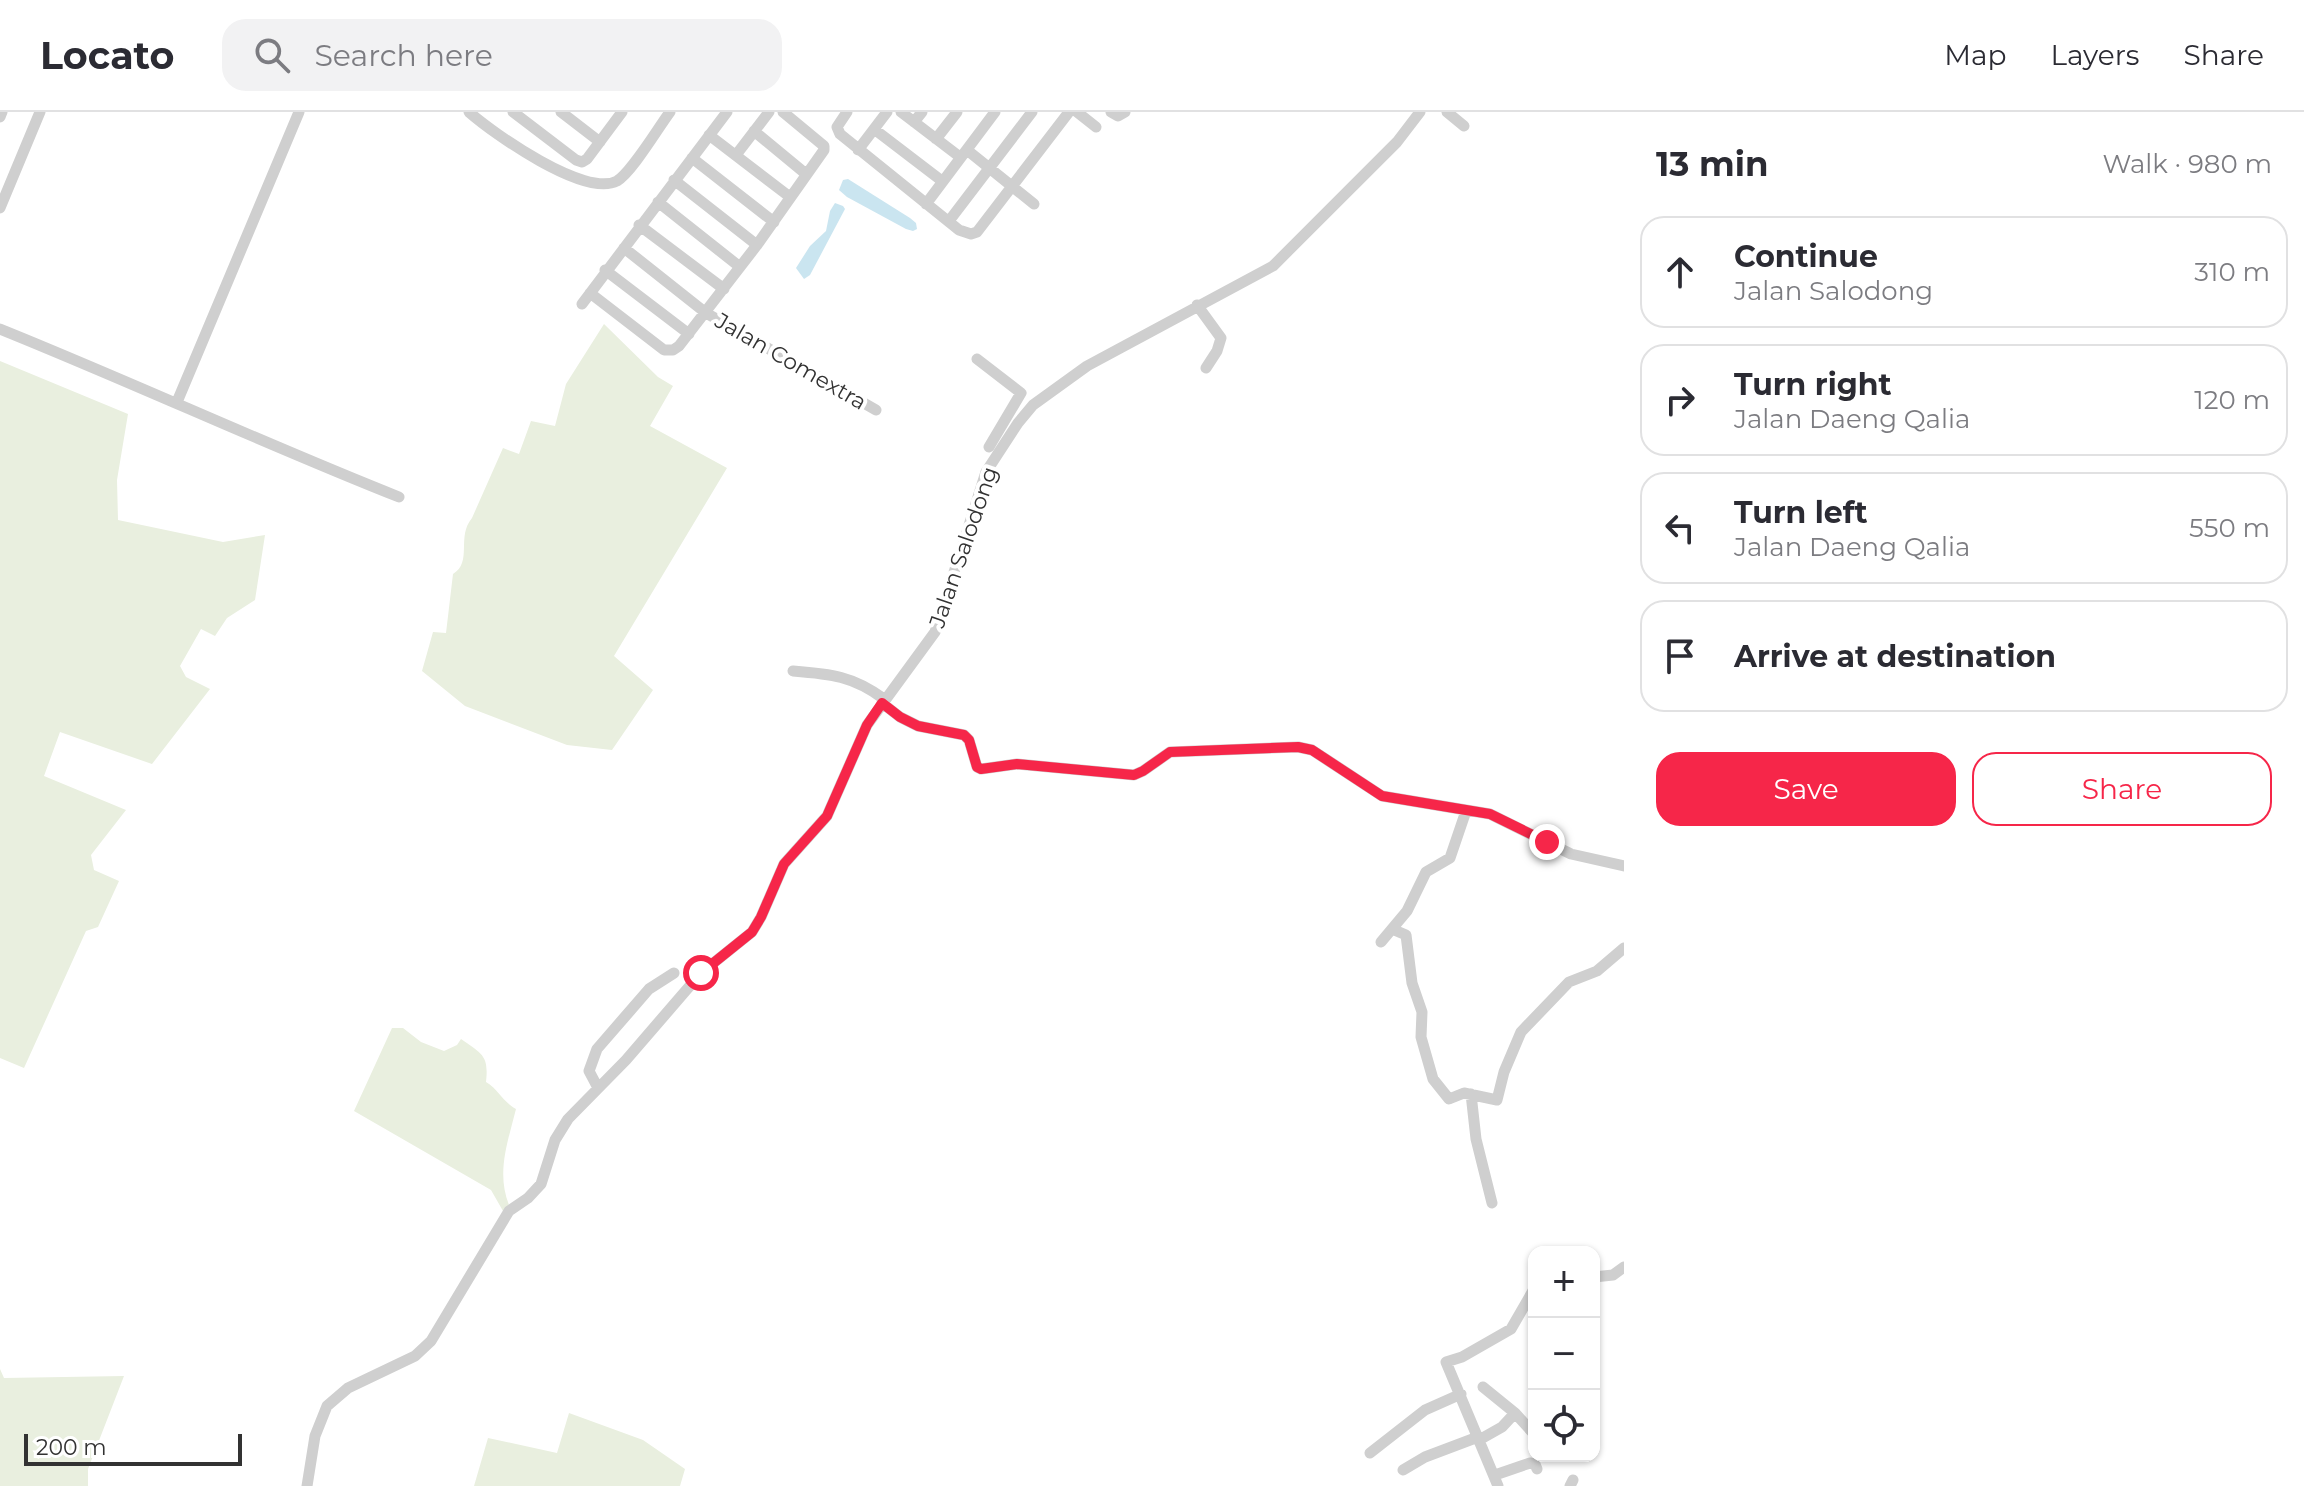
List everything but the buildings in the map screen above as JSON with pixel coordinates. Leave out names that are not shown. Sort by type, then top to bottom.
[{"type":"street","points":[[0,208],[40,112]]},
{"type":"street","points":[[177,402],[299,112]]},
{"type":"street","points":[[469,112],[519,150],[586,182],[600,185],[624,175],[670,112]]},
{"type":"street","points":[[513,112],[578,161],[587,159],[615,114]]},
{"type":"street","points":[[561,112],[600,142]]},
{"type":"street","points":[[582,304],[727,112]]},
{"type":"street","points":[[736,155],[769,112]]},
{"type":"street","points":[[590,293],[664,350],[673,350],[706,313],[789,202],[824,147],[783,112]]},
{"type":"street","points":[[847,112],[837,130],[962,232],[975,234],[1069,112]]},
{"type":"street","points":[[858,150],[887,112]]},
{"type":"street","points":[[901,112],[918,117],[936,139],[990,168],[1034,204]]},
{"type":"street","points":[[936,139],[957,112]]},
{"type":"street","points":[[926,204],[995,112]]},
{"type":"street","points":[[949,221],[1032,112]]},
{"type":"street","points":[[1077,112],[1096,127]]},
{"type":"street","points":[[1112,112],[1119,116],[1125,112]]},
{"type":"street","name":"Jalan Salodong","points":[[307,1486],[315,1436],[327,1406],[348,1388],[415,1356],[431,1341],[509,1211],[536,1192],[541,1184],[560,1130],[701,973],[752,932],[784,864],[827,816],[867,725],[935,632],[986,472],[1018,423],[1033,405],[1087,366],[1273,266],[1397,142],[1420,112]]},
{"type":"street","points":[[1447,112],[1464,126]]},
{"type":"street","points":[[874,129],[942,181]]},
{"type":"street","points":[[754,131],[806,174]]},
{"type":"street","points":[[709,135],[790,197]]},
{"type":"street","points":[[692,158],[774,222]]},
{"type":"street","points":[[674,180],[757,245]]},
{"type":"street","points":[[658,202],[740,267]]},
{"type":"street","points":[[639,225],[724,289]]},
{"type":"street","name":"Jalan Comextra","points":[[624,248],[706,313],[876,410]]},
{"type":"street","points":[[605,270],[689,334]]},
{"type":"street","points":[[1197,305],[1221,338],[1206,368]]},
{"type":"street","points":[[0,329],[177,402],[250,437],[399,497]]},
{"type":"street","points":[[977,359],[1021,393],[989,447]]},
{"type":"street","points":[[793,671],[831,674],[855,681],[900,717],[918,726],[964,735],[969,740],[977,767],[981,769],[1017,764],[1134,775],[1170,752],[1298,747],[1312,750],[1382,796],[1490,814],[1571,854],[1594,862],[1624,866]]},
{"type":"street","points":[[1381,942],[1407,911],[1426,872],[1450,858],[1466,811]]},
{"type":"street","points":[[1392,929],[1406,935],[1412,983],[1422,1012],[1420,1030],[1433,1079],[1449,1099],[1471,1094],[1497,1100],[1515,1043],[1530,1021],[1569,982],[1597,971],[1624,948]]},
{"type":"street","points":[[598,1088],[589,1071],[597,1049],[649,989],[674,973]]},
{"type":"street","points":[[1471,1094],[1476,1139],[1492,1203]]},
{"type":"street","points":[[1600,1276],[1613,1275],[1624,1267]]},
{"type":"street","points":[[1528,1299],[1511,1329],[1462,1357],[1446,1362],[1496,1481],[1530,1463],[1535,1464],[1537,1469]]},
{"type":"street","points":[[1483,1387],[1528,1427]]},
{"type":"street","points":[[1370,1453],[1425,1410],[1461,1394]]},
{"type":"street","points":[[1403,1470],[1425,1457],[1502,1427],[1515,1413]]},
{"type":"green space","points":[[604,324],[658,377],[673,386],[650,426],[727,468],[614,656],[653,690],[612,750],[567,745],[465,706],[422,671],[433,632],[446,633],[453,574],[459,569],[464,556],[467,525],[503,448],[519,454],[531,421],[555,426],[566,384]]},
{"type":"green space","points":[[0,361],[128,414],[117,480],[118,520],[223,542],[265,535],[255,600],[227,618],[215,636],[201,629],[180,666],[186,677],[210,689],[152,764],[60,732],[44,776],[126,810],[91,855],[94,870],[119,881],[98,927],[86,931],[24,1068],[0,1058]]},
{"type":"green space","points":[[392,1028],[403,1028],[421,1042],[444,1051],[457,1045],[461,1039],[485,1060],[486,1082],[516,1109],[503,1169],[509,1205],[503,1211],[491,1190],[354,1111]]},
{"type":"green space","points":[[0,1369],[4,1378],[124,1376],[88,1469],[88,1486],[0,1486]]},
{"type":"green space","points":[[569,1413],[643,1440],[685,1469],[680,1486],[474,1486],[488,1438],[557,1453]]},
{"type":"water","points":[[848,179],[910,218],[917,229],[906,229],[847,197],[839,190],[843,180]]},
{"type":"water","points":[[835,203],[845,209],[810,275],[804,279],[796,268],[810,246],[826,231]]},
{"type":"route","points":[[701,973],[752,932],[791,853],[827,816],[867,725],[882,703],[918,726],[964,735],[969,740],[974,761],[981,769],[1034,764],[1134,775],[1170,752],[1298,747],[1312,750],[1382,796],[1490,814],[1547,842]]}]
